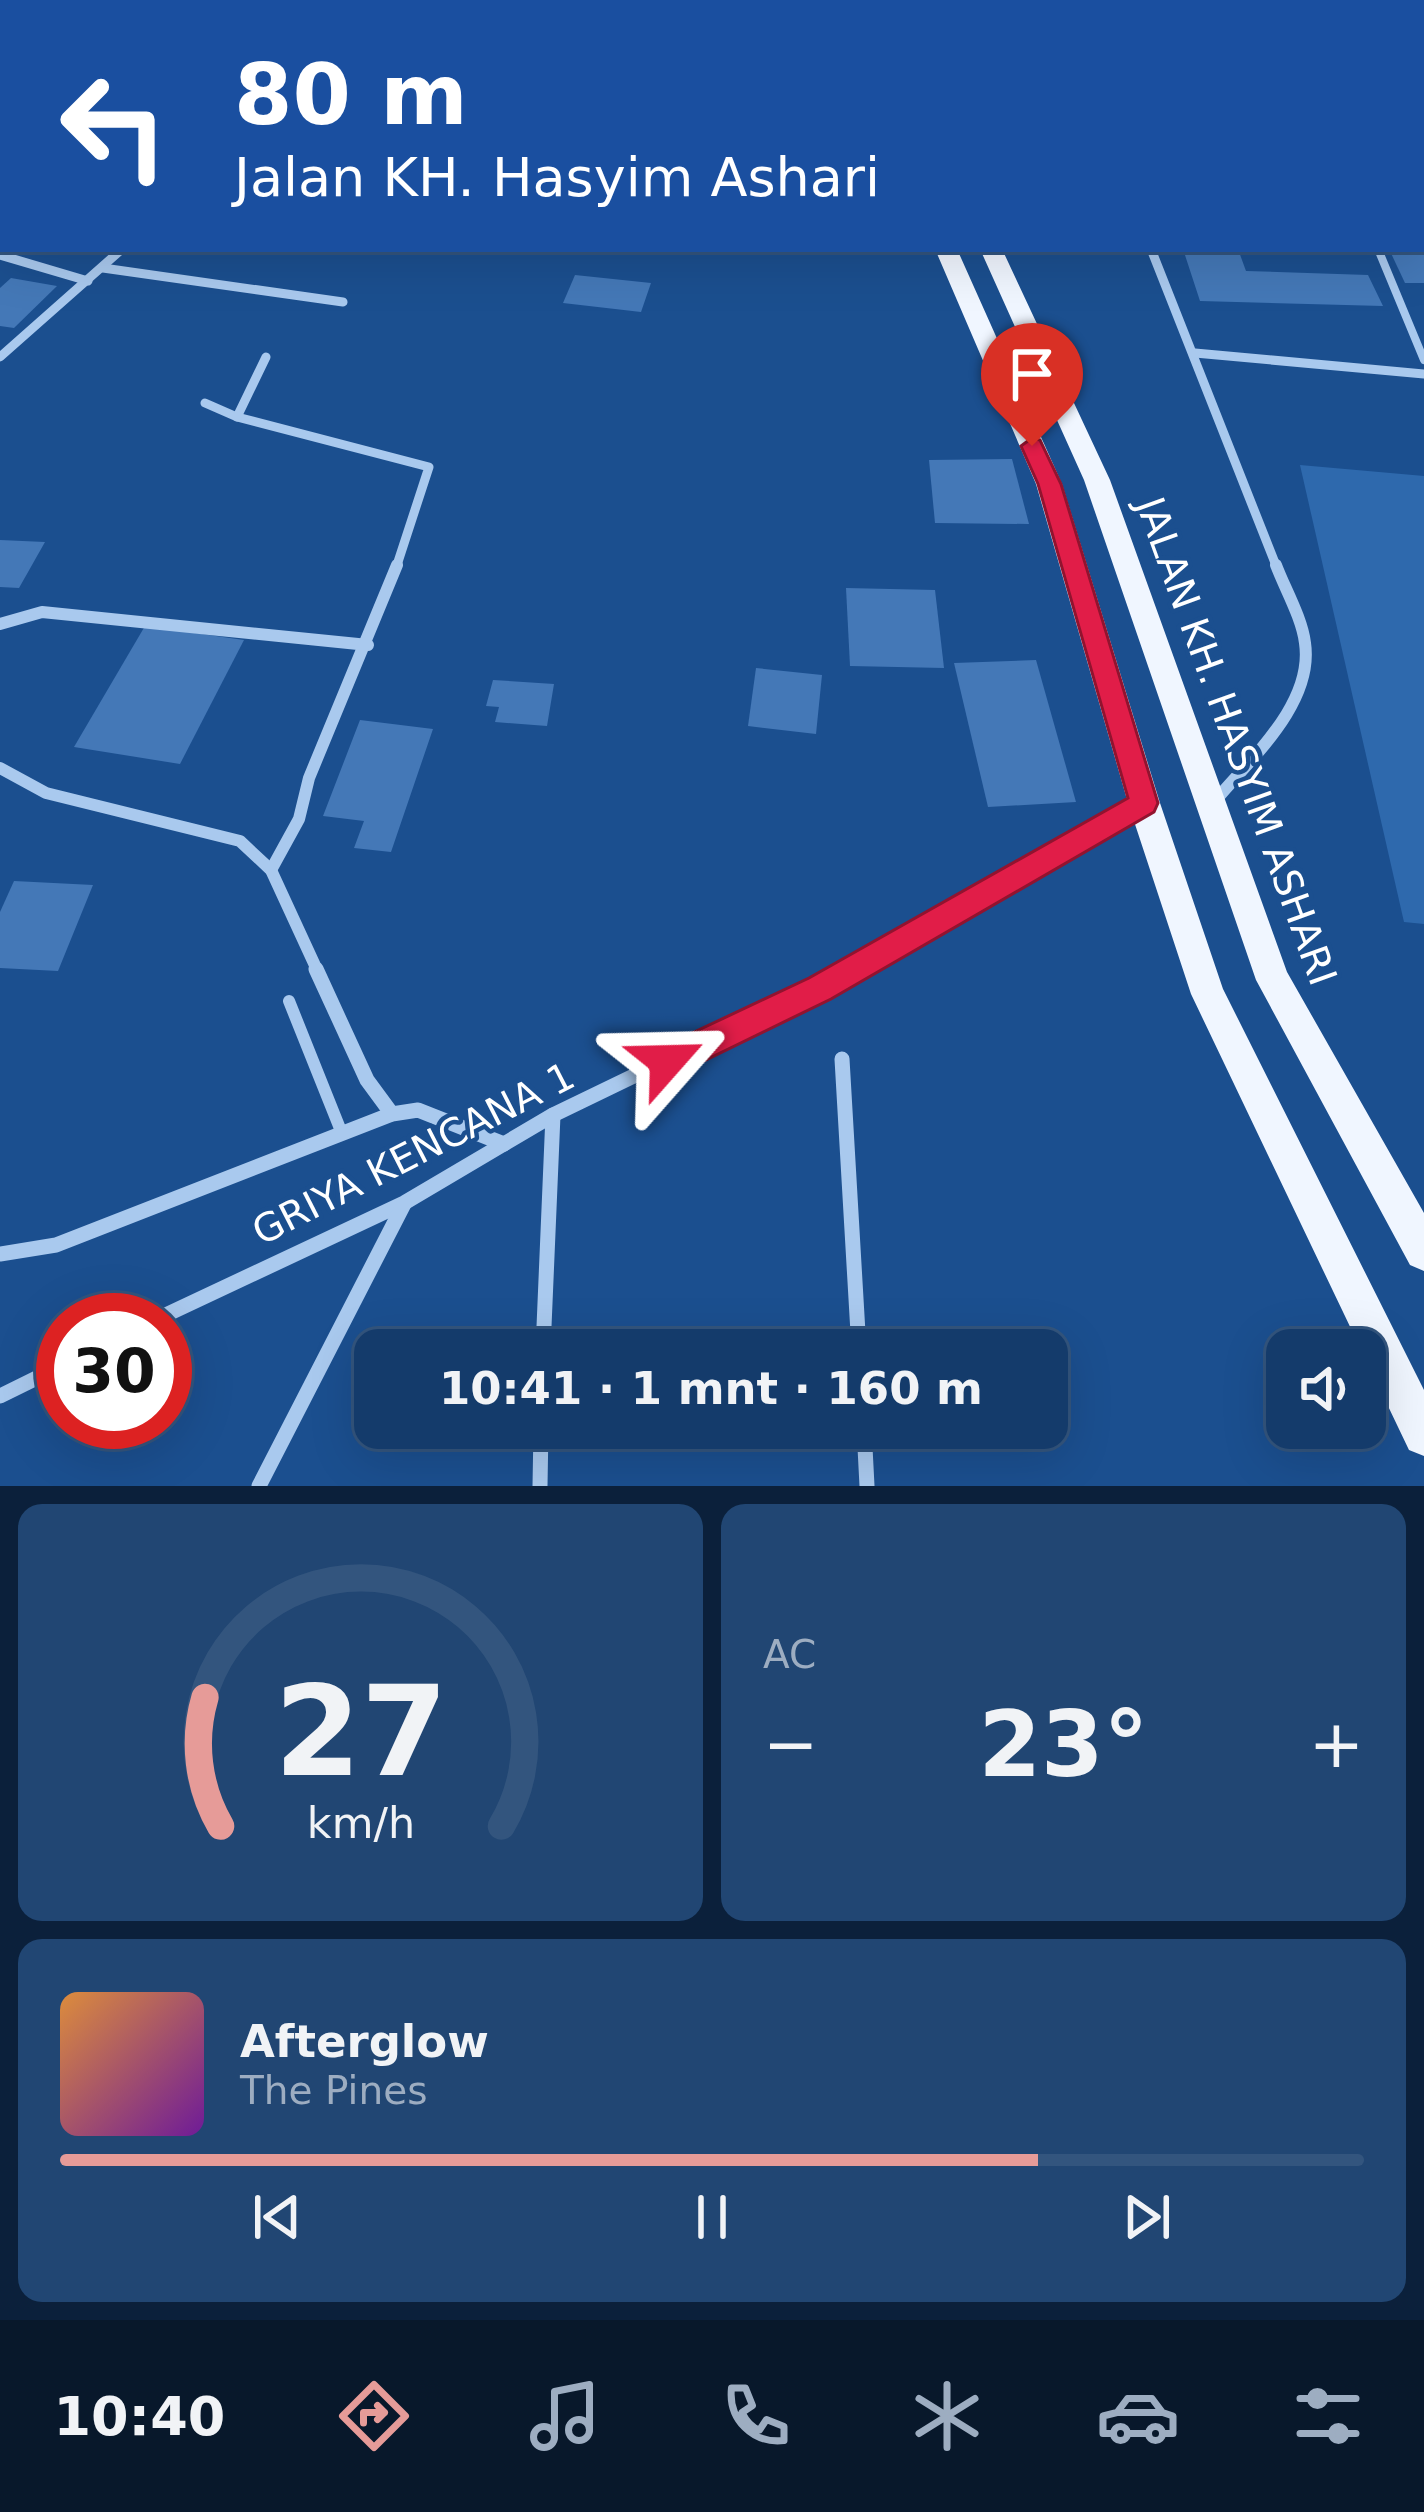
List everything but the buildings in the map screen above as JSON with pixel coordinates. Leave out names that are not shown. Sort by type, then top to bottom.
[{"type":"main road","points":[[947,252],[1049,484],[1144,803],[1208,994],[1424,1436]]},
{"type":"main road","name":"JALAN KH. HASYIM ASHARI","points":[[992,252],[1097,480],[1208,808],[1273,980],[1424,1251]]},
{"type":"main road","points":[[1049,484],[1097,480]]},
{"type":"street","points":[[0,356],[119,252]]},
{"type":"street","points":[[1152,252],[1306,646],[1298,690],[1282,721],[1208,808]]},
{"type":"street","points":[[0,255],[88,281]]},
{"type":"street","points":[[104,268],[343,302]]},
{"type":"street","points":[[1195,353],[1424,374]]},
{"type":"street","points":[[237,416],[266,357]]},
{"type":"street","points":[[206,403],[237,416],[429,467],[368,645],[309,778],[298,819],[271,870]]},
{"type":"street","points":[[0,624],[42,612],[368,645]]},
{"type":"street","points":[[0,768],[46,793],[240,841],[271,870],[357,1059],[392,1114]]},
{"type":"street","name":"GRIYA KENCANA 1","points":[[192,1303],[404,1203],[553,1115],[820,989],[1144,803]]},
{"type":"street","points":[[842,1059],[858,1329]]},
{"type":"street","points":[[0,1254],[56,1245],[392,1114],[418,1110],[504,1144]]},
{"type":"street","points":[[544,1329],[553,1115]]},
{"type":"street","points":[[260,1486],[404,1203]]},
{"type":"street","points":[[0,1396],[36,1378]]},
{"type":"street","points":[[540,1486],[541,1449]]},
{"type":"street","points":[[865,1449],[867,1486]]},
{"type":"lane","points":[[1379,252],[1424,360]]},
{"type":"lane","points":[[289,1001],[341,1131]]},
{"type":"shaded area","points":[[1300,465],[1424,476],[1424,924],[1404,922]]},
{"type":"route","points":[[667,1061],[820,989],[1144,803],[1049,484],[1032,446]]}]
